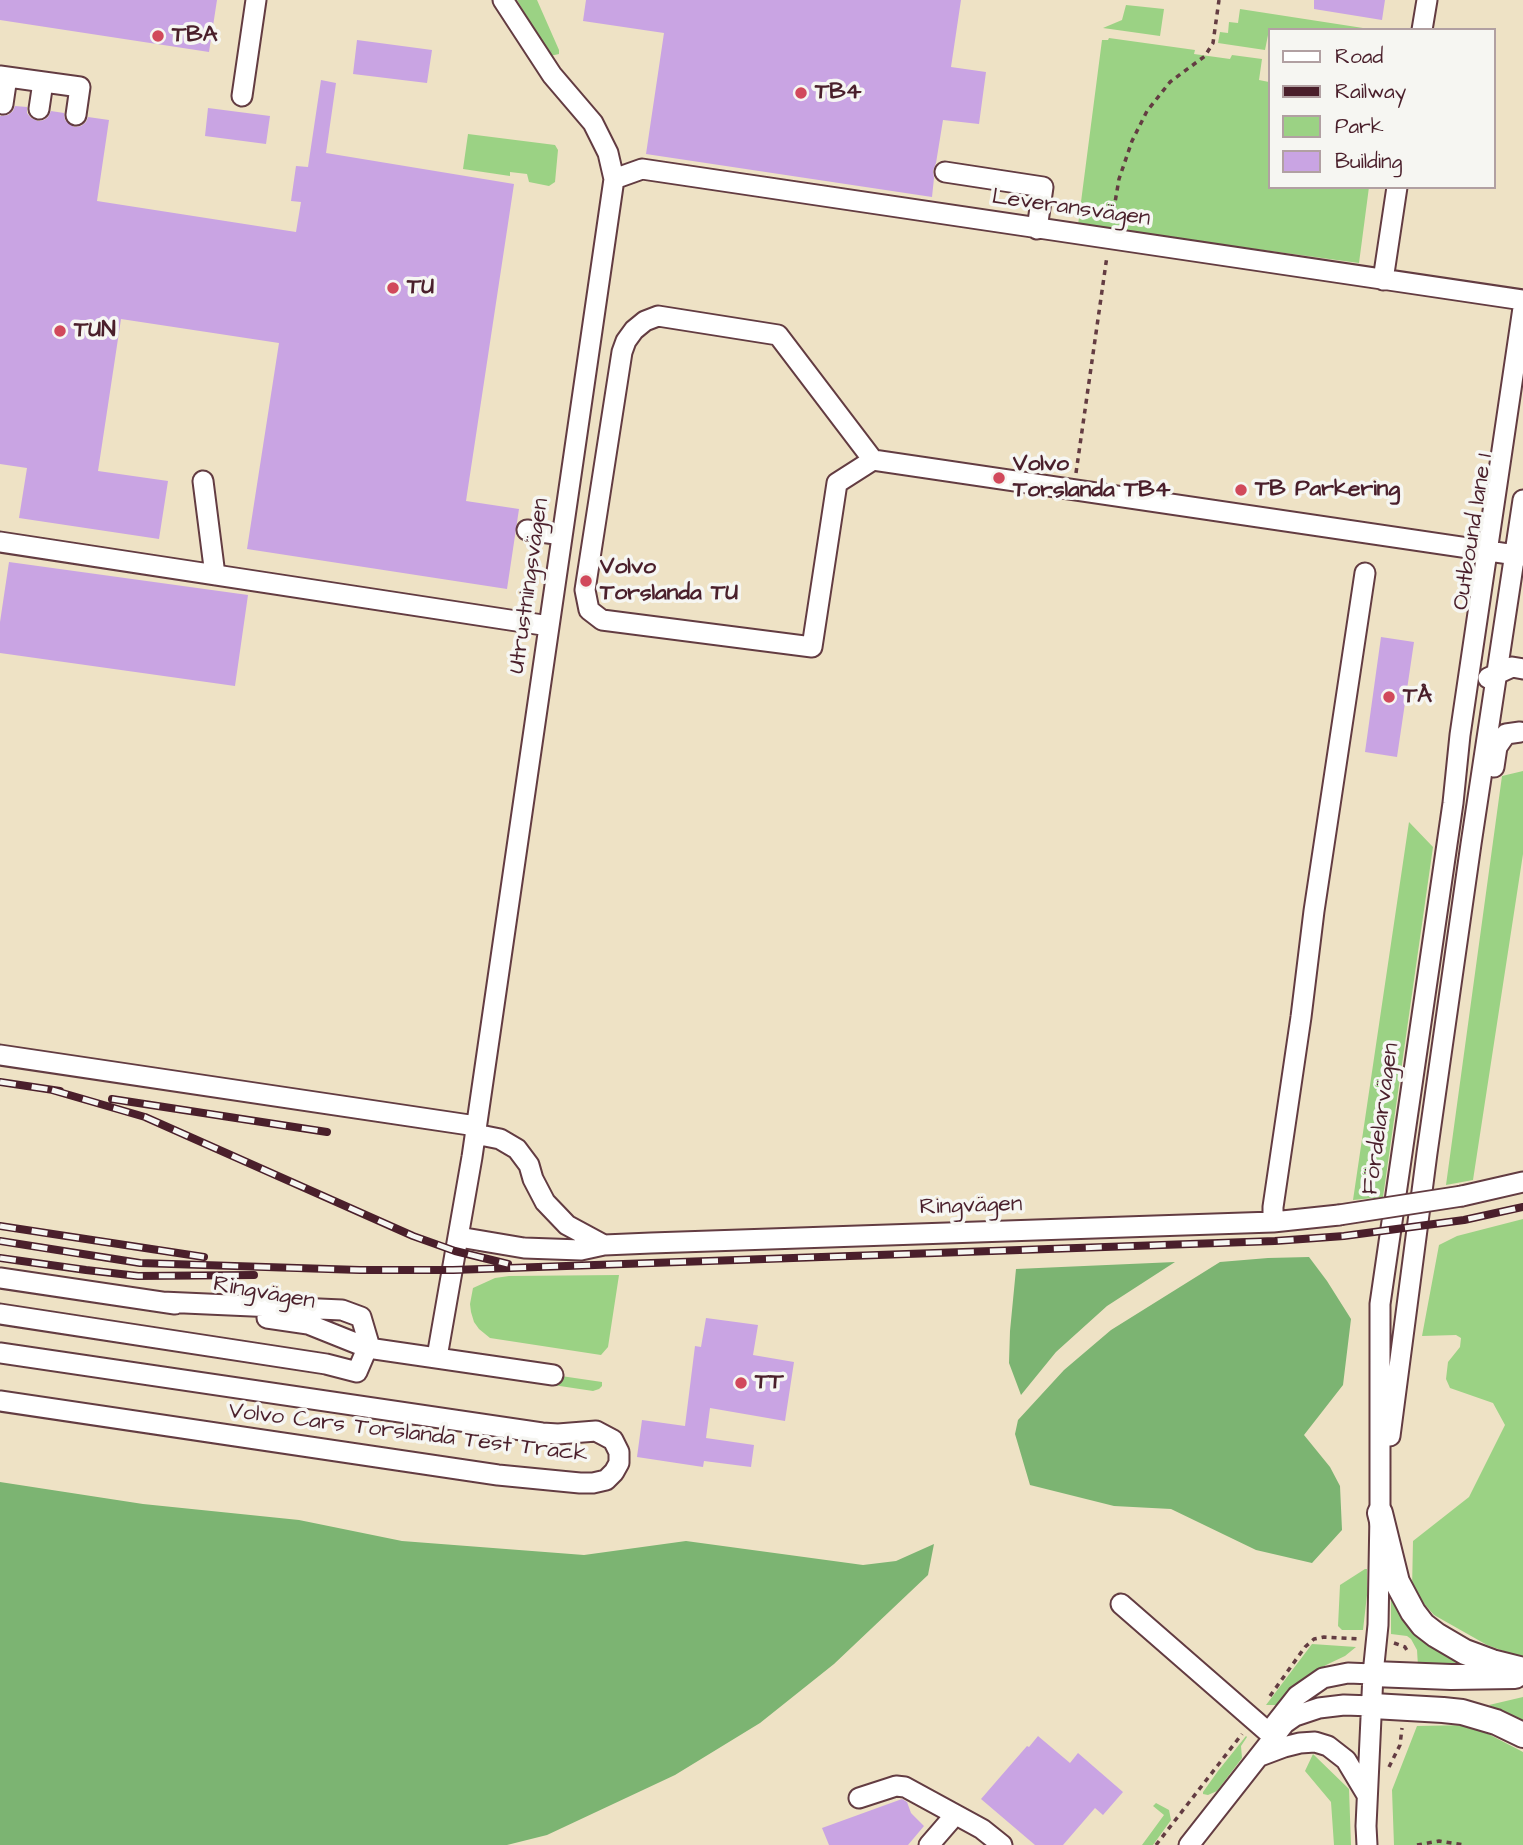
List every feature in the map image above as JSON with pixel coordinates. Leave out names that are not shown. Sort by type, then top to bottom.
[{"type":"main road","points":[[1380,1513],[1397,1582],[1423,1625],[1465,1652],[1523,1670]]},
{"type":"main road","points":[[1373,1674],[1451,1677],[1523,1675]]},
{"type":"main road","points":[[1373,1706],[1462,1712],[1496,1722],[1523,1735]]},
{"type":"street","points":[[242,96],[256,0]]},
{"type":"street","name":"Utrustningsvägen","points":[[459,1237],[614,179],[608,153],[593,123],[552,75],[503,0]]},
{"type":"street","points":[[1422,28],[1427,0]]},
{"type":"street","points":[[3,104],[3,76],[80,87],[76,115]]},
{"type":"street","points":[[39,109],[43,82]]},
{"type":"street","name":"Leveransvägen","points":[[614,179],[642,169],[1523,300]]},
{"type":"street","points":[[945,172],[1043,187],[1037,229]]},
{"type":"street","points":[[1383,279],[1397,189]]},
{"type":"street","points":[[1496,674],[1519,661],[1509,556],[1523,308]]},
{"type":"street","points":[[873,460],[778,335],[658,316],[645,321],[634,330],[622,352],[585,590],[589,610],[602,620],[812,647],[837,483],[873,460],[1509,556]]},
{"type":"street","name":"Outbound lane 1","points":[[1475,696],[1509,556],[1523,375]]},
{"type":"street","points":[[203,481],[215,575]]},
{"type":"street","points":[[1509,556],[1523,500]]},
{"type":"street","points":[[527,530],[562,535]]},
{"type":"street","points":[[0,542],[549,626]]},
{"type":"street","name":"Fördelarvägen","points":[[1380,1513],[1427,1153],[1506,607],[1509,556]]},
{"type":"street","name":"Fördelarvägen","points":[[1367,1845],[1373,1674],[1378,1625],[1380,1304],[1453,803],[1460,735],[1509,556]]},
{"type":"street","points":[[1273,1222],[1314,911],[1365,573]]},
{"type":"street","name":"Fördelarvägen","points":[[1503,629],[1519,661]]},
{"type":"street","name":"Fördelarvägen","points":[[1460,735],[1475,696],[1486,679],[1496,674]]},
{"type":"street","name":"Fördelarvägen","points":[[1476,808],[1490,791],[1497,747],[1506,734],[1520,732]]},
{"type":"street","points":[[0,1055],[476,1130],[500,1139],[517,1150],[529,1165],[545,1202],[567,1225],[604,1245]]},
{"type":"street","name":"Ringvägen","points":[[459,1237],[524,1248],[581,1250],[604,1245],[1273,1222],[1462,1196],[1523,1182]]},
{"type":"street","points":[[437,1357],[459,1237]]},
{"type":"street","name":"Ringvägen","points":[[0,1278],[308,1324],[368,1348],[553,1375]]},
{"type":"street","points":[[0,1314],[326,1364],[356,1372],[368,1348]]},
{"type":"street","name":"Volvo Cars Torslanda Test Track","points":[[0,1353],[542,1433],[596,1431],[613,1440],[619,1452],[619,1463],[606,1480],[593,1483],[498,1475],[0,1401]]},
{"type":"street","points":[[1121,1604],[1269,1751],[1300,1743],[1315,1742],[1328,1746],[1346,1760],[1368,1796]]},
{"type":"street","points":[[1189,1845],[1297,1696],[1323,1678],[1339,1674],[1373,1674]]},
{"type":"street","points":[[1264,1745],[1295,1716],[1332,1706],[1373,1706]]},
{"type":"street","points":[[859,1798],[896,1786],[905,1787],[982,1829],[1002,1845]]},
{"type":"street","points":[[929,1845],[955,1815]]},
{"type":"path","points":[[1417,1845],[1439,1841],[1464,1845]]},
{"type":"green space","points":[[517,0],[537,0],[559,54],[550,56]]},
{"type":"green space","points":[[1126,5],[1164,9],[1160,36],[1103,28],[1122,20]]},
{"type":"green space","points":[[1240,9],[1363,28],[1268,28],[1265,50],[1218,43],[1220,32],[1228,33],[1229,22],[1238,23]]},
{"type":"green space","points":[[1109,38],[1195,50],[1194,54],[1230,59],[1232,55],[1262,59],[1259,80],[1268,82],[1268,189],[1369,189],[1359,263],[1078,225],[1102,40]]},
{"type":"green space","points":[[468,134],[555,145],[558,150],[555,182],[549,186],[529,182],[527,174],[510,172],[510,176],[463,169]]},
{"type":"green space","points":[[1523,771],[1523,854],[1473,1180],[1446,1185],[1502,776]]},
{"type":"green space","points":[[1409,822],[1433,847],[1383,1197],[1353,1200]]},
{"type":"green space","points":[[1523,1219],[1523,1658],[1487,1645],[1434,1615],[1412,1590],[1413,1541],[1469,1497],[1505,1425],[1493,1403],[1450,1388],[1446,1379],[1448,1362],[1460,1347],[1461,1338],[1456,1335],[1422,1336],[1439,1245],[1457,1236]]},
{"type":"green space","points":[[1309,1257],[1351,1319],[1343,1385],[1304,1435],[1330,1467],[1340,1486],[1342,1530],[1312,1563],[1256,1550],[1171,1509],[1114,1506],[1030,1485],[1015,1434],[1018,1420],[1064,1370],[1111,1330],[1220,1262]]},
{"type":"green space","points":[[1175,1262],[1107,1306],[1056,1352],[1021,1395],[1009,1363],[1016,1269]]},
{"type":"green space","points":[[619,1275],[608,1347],[601,1355],[490,1338],[479,1329],[471,1312],[473,1288],[495,1278]]},
{"type":"green space","points":[[493,1366],[602,1382],[602,1386],[593,1391],[487,1375]]},
{"type":"green space","points":[[0,1482],[143,1504],[299,1520],[402,1541],[584,1555],[686,1541],[863,1565],[896,1561],[934,1544],[928,1575],[834,1664],[760,1723],[675,1775],[547,1835],[507,1845],[0,1845]]},
{"type":"green space","points":[[1365,1569],[1367,1595],[1363,1630],[1342,1630],[1338,1626],[1340,1585]]},
{"type":"green space","points":[[1392,1598],[1465,1662],[1466,1666],[1418,1666],[1417,1650],[1411,1639],[1391,1634]]},
{"type":"green space","points":[[1312,1644],[1356,1647],[1305,1679],[1287,1700],[1277,1705],[1266,1705]]},
{"type":"green space","points":[[1523,1697],[1523,1721],[1489,1705]]},
{"type":"green space","points":[[1471,1725],[1523,1752],[1523,1845],[1394,1845],[1392,1790],[1417,1726]]},
{"type":"green space","points":[[1246,1736],[1241,1746],[1242,1758],[1217,1791],[1203,1794],[1218,1771]]},
{"type":"green space","points":[[1313,1754],[1349,1789],[1351,1845],[1334,1845],[1331,1802],[1305,1771]]},
{"type":"green space","points":[[1156,1803],[1169,1810],[1171,1820],[1153,1845],[1142,1845],[1164,1815],[1153,1806]]},
{"type":"building","name":"TBA","points":[[0,0],[217,0],[209,52],[0,20]]},
{"type":"building","name":"TB4","points":[[586,0],[961,0],[951,67],[986,72],[979,124],[943,120],[933,171],[932,197],[646,154],[664,33],[583,21]]},
{"type":"building","points":[[1314,0],[1385,0],[1382,20],[1314,9]]},
{"type":"building","points":[[357,40],[432,50],[427,83],[353,74]]},
{"type":"building","points":[[321,80],[336,83],[326,153],[514,184],[466,501],[519,509],[507,589],[247,549],[279,343],[121,319],[98,471],[168,481],[159,539],[19,518],[27,468],[0,464],[0,116],[8,115],[15,106],[27,107],[27,113],[38,121],[48,117],[51,111],[64,113],[65,120],[74,127],[81,126],[88,117],[109,120],[97,201],[296,232],[301,202],[291,201],[296,166],[308,167]]},
{"type":"building","points":[[208,108],[270,116],[266,144],[205,136]]},
{"type":"building","points":[[9,562],[248,595],[235,686],[0,653],[0,622]]},
{"type":"building","name":"TÅ","points":[[1381,637],[1414,642],[1397,757],[1365,752]]},
{"type":"building","points":[[706,1318],[758,1325],[753,1355],[794,1362],[785,1421],[710,1408],[706,1438],[754,1445],[751,1467],[704,1461],[703,1467],[637,1457],[642,1420],[685,1426],[695,1346],[701,1347]]},
{"type":"building","points":[[1038,1736],[1070,1763],[1078,1753],[1123,1792],[1103,1815],[1095,1808],[1063,1845],[1035,1845],[981,1799]]},
{"type":"building","points":[[902,1799],[924,1826],[908,1845],[829,1845],[822,1828]]},
{"type":"railway","points":[[0,1082],[60,1091]]},
{"type":"railway","points":[[52,1090],[145,1117],[413,1236],[455,1251],[508,1264]]},
{"type":"railway","points":[[112,1099],[327,1132]]},
{"type":"railway","points":[[0,1241],[140,1263],[453,1270],[1275,1241],[1344,1236],[1464,1220],[1523,1207]]},
{"type":"railway","points":[[0,1226],[204,1257]]},
{"type":"railway","points":[[0,1258],[138,1276],[254,1275]]},
{"type":"place","name":"TBA","points":[[158,36]]},
{"type":"place","name":"TB4","points":[[801,93]]},
{"type":"place","name":"TU","points":[[393,288]]},
{"type":"place","name":"TUN","points":[[60,331]]},
{"type":"place","name":"Volvo Torslanda TB4","points":[[999,478]]},
{"type":"place","name":"TB Parkering","points":[[1241,490]]},
{"type":"place","name":"Volvo Torslanda TU","points":[[586,581]]},
{"type":"place","name":"TÅ","points":[[1389,697]]},
{"type":"place","name":"TT","points":[[741,1383]]}]
